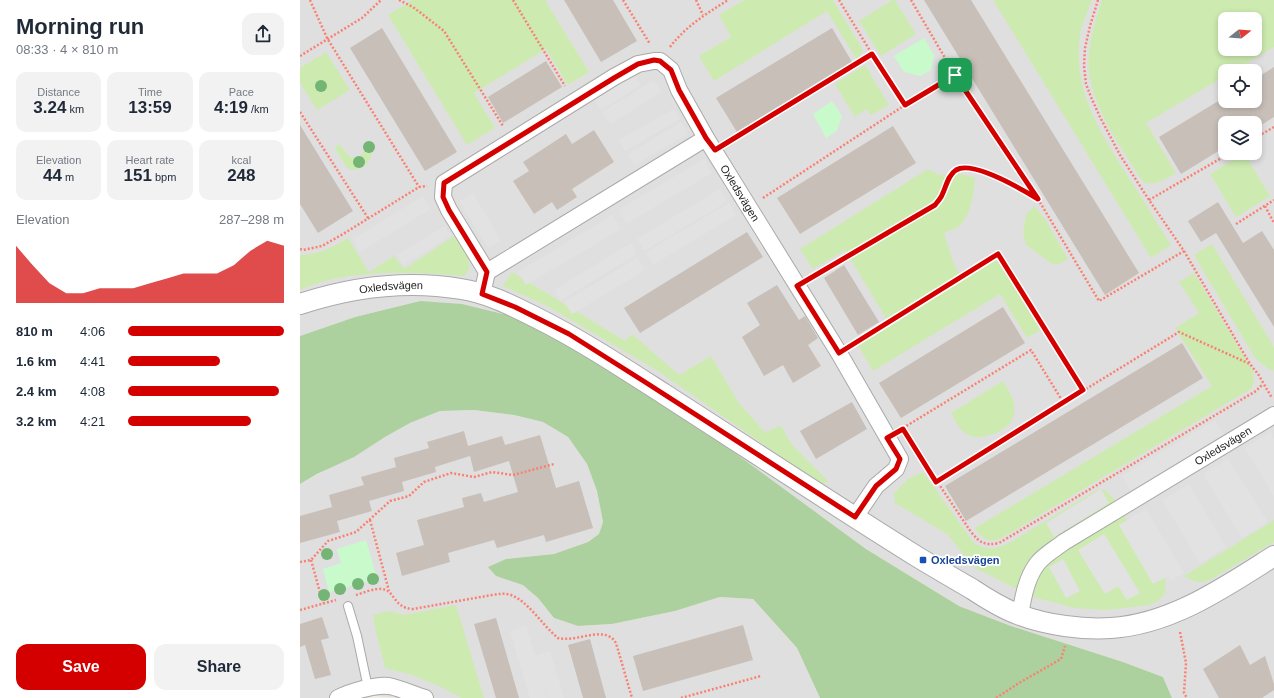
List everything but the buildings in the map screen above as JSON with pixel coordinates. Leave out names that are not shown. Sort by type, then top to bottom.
[{"type":"street","points":[[482,294],[487,272],[449,210],[443,197],[444,183],[638,64],[654,60],[660,61]]},
{"type":"street","name":"Oxledsvägen","points":[[660,61],[671,70],[679,90],[710,144],[839,353],[900,459],[896,469],[876,486],[855,517]]},
{"type":"street","points":[[487,272],[710,144]]},
{"type":"street","name":"Oxledsvägen","points":[[300,304],[322,297],[354,290],[384,286],[420,285],[461,289],[482,294],[515,307],[569,334],[930,564],[991,601],[1020,615],[1070,626],[1111,628],[1134,624],[1174,613],[1192,605],[1274,556]]},
{"type":"street","name":"Oxledsvägen","points":[[1020,615],[1028,579],[1036,565],[1045,556],[1064,542],[1274,415]]},
{"type":"street","points":[[338,698],[349,692],[388,686],[425,698]]},
{"type":"lane","points":[[348,606],[357,636],[368,688]]},
{"type":"path","points":[[310,0],[327,38],[419,187]]},
{"type":"path","points":[[300,56],[327,38],[362,18],[381,0]]},
{"type":"path","points":[[398,0],[413,7],[444,31],[512,140]]},
{"type":"path","points":[[513,0],[575,102]]},
{"type":"path","points":[[623,0],[660,61],[680,34],[703,15],[728,0]]},
{"type":"path","points":[[696,0],[703,15]]},
{"type":"path","points":[[839,0],[905,105]]},
{"type":"path","points":[[911,0],[955,75],[1038,199],[1099,301],[1184,251]]},
{"type":"path","points":[[1098,0],[1085,48],[1084,66],[1086,84],[1100,117],[1120,155],[1184,251],[1274,402]]},
{"type":"path","points":[[710,144],[872,54]]},
{"type":"path","points":[[749,207],[905,105],[955,75]]},
{"type":"path","points":[[300,112],[368,218]]},
{"type":"path","points":[[1262,134],[1274,127]]},
{"type":"path","points":[[1149,200],[1218,160]]},
{"type":"path","points":[[797,286],[935,205],[942,196],[952,174],[956,170],[963,168],[993,175],[1011,183],[1038,199]]},
{"type":"path","points":[[300,249],[303,250],[322,246],[419,187],[444,183]]},
{"type":"path","points":[[1236,224],[1274,200]]},
{"type":"path","points":[[1264,206],[1274,223]]},
{"type":"path","points":[[839,353],[998,254],[1083,390]]},
{"type":"path","points":[[936,482],[1063,402],[1179,332],[1250,364]]},
{"type":"path","points":[[887,438],[1031,350],[1063,402]]},
{"type":"path","points":[[915,448],[936,482],[976,538],[984,544],[989,545],[999,543],[1256,391],[1263,384]]},
{"type":"path","points":[[300,562],[311,560],[328,541],[356,532],[390,501],[409,496],[424,482],[451,473],[474,477],[492,472],[513,475],[554,464]]},
{"type":"path","points":[[370,520],[389,592]]},
{"type":"path","points":[[311,560],[323,603]]},
{"type":"path","points":[[300,610],[382,588],[389,592],[399,605],[413,609],[492,595],[510,595],[523,602],[558,638],[572,640],[602,634],[613,638],[616,643],[632,698]]},
{"type":"path","points":[[348,597],[348,606]]},
{"type":"path","points":[[1174,613],[1182,638],[1186,663],[1184,693],[1187,698]]},
{"type":"path","points":[[996,698],[1061,659],[1070,626]]},
{"type":"path","points":[[681,698],[761,676]]},
{"type":"shaded area","points":[[300,0],[1274,0],[1274,698],[1172,698],[1163,677],[1123,662],[1011,626],[959,606],[866,549],[705,431],[569,346],[420,301],[355,317],[300,336]]},
{"type":"shaded area","points":[[634,74],[641,85],[601,110],[594,99]]},
{"type":"shaded area","points":[[654,80],[662,92],[610,124],[602,112]]},
{"type":"shaded area","points":[[674,109],[680,119],[625,151],[619,140]]},
{"type":"shaded area","points":[[681,122],[688,134],[635,165],[628,154]]},
{"type":"shaded area","points":[[704,159],[712,173],[626,224],[618,210]]},
{"type":"shaded area","points":[[720,189],[727,202],[644,251],[637,239]]},
{"type":"shaded area","points":[[473,193],[501,240],[488,248],[459,201]]},
{"type":"shaded area","points":[[423,196],[431,209],[360,252],[353,239]]},
{"type":"shaded area","points":[[729,203],[736,215],[653,265],[646,252]]},
{"type":"shaded area","points":[[612,215],[621,229],[526,285],[518,272]]},
{"type":"shaded area","points":[[445,226],[451,236],[403,265],[397,255]]},
{"type":"shaded area","points":[[631,243],[637,254],[560,301],[554,290]]},
{"type":"shaded area","points":[[637,258],[645,270],[572,314],[564,302]]},
{"type":"shaded area","points":[[474,410],[514,415],[543,422],[568,437],[587,464],[597,491],[603,522],[599,534],[588,542],[554,554],[506,559],[496,576],[523,584],[538,598],[554,618],[578,626],[612,624],[675,611],[720,597],[753,599],[797,648],[820,698],[401,698],[374,696],[368,698],[300,698],[300,484],[410,423],[440,411]]},
{"type":"shaded area","points":[[1215,420],[1224,434],[1131,491],[1122,476]]},
{"type":"shaded area","points":[[1270,432],[1274,439],[1274,496],[1245,448]]},
{"type":"shaded area","points":[[1228,459],[1268,522],[1242,538],[1203,474]]},
{"type":"shaded area","points":[[1189,484],[1226,547],[1200,563],[1162,500]]},
{"type":"shaded area","points":[[1101,489],[1109,503],[1054,537],[1046,523]]},
{"type":"shaded area","points":[[1146,509],[1184,573],[1171,581],[1168,576],[1153,584],[1119,525]]},
{"type":"shaded area","points":[[1104,534],[1140,593],[1127,600],[1118,586],[1105,594],[1078,550]]},
{"type":"shaded area","points":[[1063,559],[1080,591],[1066,598],[1049,567]]},
{"type":"shaded area","points":[[526,626],[547,698],[530,698],[510,631]]},
{"type":"shaded area","points":[[550,651],[564,698],[548,698],[535,656]]},
{"type":"green space","points":[[412,0],[545,0],[589,72],[568,85],[546,49],[474,93],[495,128],[467,145],[388,15]]},
{"type":"green space","points":[[744,0],[833,0],[863,50],[857,60],[827,11],[714,81],[699,56],[731,37],[719,15]]},
{"type":"green space","points":[[892,0],[895,0],[916,34],[881,56],[859,21]]},
{"type":"green space","points":[[993,0],[1092,0],[1080,35],[1080,74],[1084,92],[1090,109],[1107,143],[1171,245],[1151,258]]},
{"type":"green space","points":[[1102,0],[1274,0],[1274,47],[1262,54],[1262,12],[1218,12],[1218,56],[1259,56],[1245,64],[1218,64],[1218,80],[1146,123],[1176,173],[1161,182],[1153,184],[1143,182],[1118,144],[1097,102],[1092,87],[1088,63],[1092,36]]},
{"type":"green space","points":[[924,38],[934,55],[931,70],[920,76],[904,72],[894,56]]},
{"type":"green space","points":[[326,52],[350,90],[317,110],[300,83],[300,68]]},
{"type":"green space","points":[[865,65],[889,105],[871,115],[867,109],[855,117],[835,84]]},
{"type":"green space","points":[[832,101],[842,116],[837,131],[826,138],[813,114]]},
{"type":"green space","points":[[367,141],[373,145],[369,160],[365,166],[351,170],[342,161],[335,147],[339,144],[349,156],[358,159],[364,151]]},
{"type":"green space","points":[[1233,160],[1248,160],[1270,196],[1236,217],[1210,174]]},
{"type":"green space","points":[[928,169],[939,175],[961,174],[975,178],[973,197],[966,217],[958,227],[944,233],[953,262],[963,280],[997,259],[1040,330],[1027,338],[1000,294],[873,371],[858,345],[890,325],[845,250],[813,269],[800,249]]},
{"type":"green space","points":[[1034,206],[1045,219],[1068,259],[1059,264],[1052,264],[1026,245],[1023,233],[1026,215]]},
{"type":"green space","points":[[454,236],[469,261],[468,272],[464,276],[423,273],[381,273],[339,278],[300,290],[300,255],[325,250],[348,238],[369,272],[394,256],[404,269]]},
{"type":"green space","points":[[1212,244],[1274,347],[1274,371],[1267,368],[1255,358],[1194,255]]},
{"type":"green space","points":[[512,272],[625,341],[632,334],[679,375],[711,356],[739,403],[765,432],[781,426],[792,445],[828,481],[824,484],[810,477],[658,371],[549,307],[503,286]]},
{"type":"green space","points":[[1194,273],[1253,371],[1254,381],[1252,388],[1000,539],[988,540],[982,537],[975,528],[1212,386],[1175,328],[1199,313],[1179,282]]},
{"type":"green space","points":[[420,301],[462,304],[511,316],[569,346],[705,431],[866,549],[959,606],[1011,626],[1123,662],[1163,677],[1172,698],[820,698],[797,648],[753,599],[720,597],[675,611],[612,624],[578,626],[554,618],[538,598],[523,585],[496,576],[488,567],[506,559],[554,554],[588,542],[599,534],[603,522],[597,491],[587,464],[568,437],[543,422],[514,415],[474,410],[440,411],[410,423],[354,457],[317,474],[300,484],[300,336],[355,317]]},
{"type":"green space","points":[[1003,381],[1011,394],[1015,408],[1013,418],[1010,423],[1000,431],[986,436],[973,437],[965,433],[951,413]]},
{"type":"green space","points":[[923,472],[974,543],[984,548],[997,548],[1011,542],[1097,490],[1105,490],[1114,499],[1165,580],[1166,586],[1164,595],[1158,601],[1149,605],[1107,610],[1074,608],[1033,597],[975,568],[947,534],[895,503],[894,493],[908,479]]},
{"type":"green space","points":[[1274,520],[1274,542],[1210,580],[1197,582],[1184,576]]},
{"type":"green space","points":[[366,540],[377,579],[329,592],[323,569],[341,563],[337,549]]},
{"type":"green space","points":[[456,605],[484,698],[462,698],[439,686],[412,675],[385,668],[373,615],[388,611],[405,615]]},
{"type":"place","name":"Oxledsvägen","points":[[923,560]]},
{"type":"route","points":[[872,54],[905,105],[955,75],[1038,199],[1011,183],[993,175],[963,168],[956,170],[952,174],[942,196],[935,205],[797,286],[839,353],[998,254],[1083,390],[936,482],[903,429],[887,438],[900,459],[896,469],[876,486],[855,517],[569,334],[515,307],[482,294],[487,272],[449,210],[443,197],[444,183],[614,78],[638,64],[654,60],[660,61],[671,70],[679,90],[706,138],[715,150],[872,54]]}]
